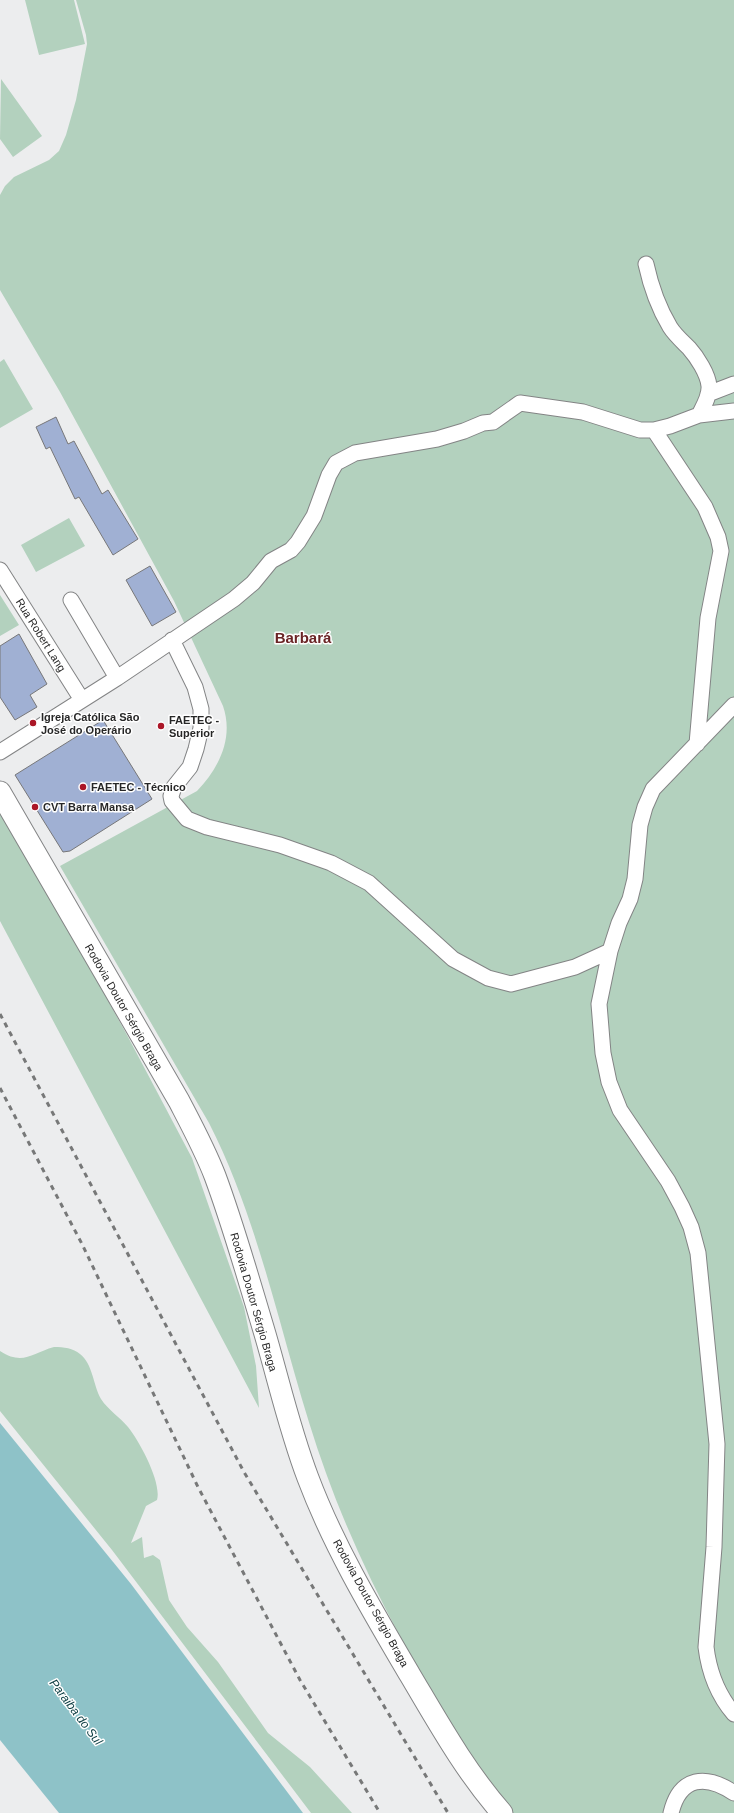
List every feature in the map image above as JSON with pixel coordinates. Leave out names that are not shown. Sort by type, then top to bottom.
[{"type":"main road","name":"Rodovia Doutor Sérgio Braga","points":[[0,792],[179,1101],[204,1150],[226,1209],[265,1335],[278,1384],[306,1471],[335,1537],[383,1629],[444,1733],[474,1777],[502,1813]]},
{"type":"street","points":[[646,264],[650,283],[662,314],[672,329],[690,349],[701,366],[709,386],[708,394],[699,415]]},
{"type":"street","points":[[708,394],[734,384]]},
{"type":"street","points":[[0,752],[117,678],[234,599],[253,583],[271,561],[290,550],[307,531],[314,516],[328,475],[336,463],[347,456],[355,453],[437,439],[464,431],[483,423],[493,422],[520,403],[583,412],[640,430],[654,430],[670,426],[699,415],[734,411]]},
{"type":"street","points":[[654,430],[705,507],[718,536],[721,552],[708,618],[697,744]]},
{"type":"street","name":"Rua Robert Lang","points":[[0,570],[82,700]]},
{"type":"street","points":[[72,600],[117,678]]},
{"type":"street","points":[[177,637],[195,687],[200,709],[201,728],[194,757],[190,767],[174,787],[171,796],[172,801],[188,818],[207,827],[280,844],[331,864],[369,883],[453,959],[488,978],[511,984],[575,967],[610,951]]},
{"type":"street","points":[[734,705],[653,789],[645,807],[640,825],[635,879],[630,899],[619,923],[610,951],[598,1004],[603,1053],[609,1082],[620,1110],[668,1182],[682,1207],[691,1227],[698,1253],[717,1444],[714,1547],[706,1647],[708,1661],[715,1684],[734,1714]]},
{"type":"street","points":[[671,1813],[678,1796],[685,1787],[692,1783],[715,1782],[734,1793]]},
{"type":"green space","points":[[25,0],[74,0],[85,44],[39,55]]},
{"type":"green space","points":[[76,0],[734,0],[734,1813],[512,1813],[479,1768],[441,1709],[404,1644],[370,1577],[339,1508],[311,1429],[260,1251],[228,1165],[209,1123],[60,866],[197,791],[212,773],[218,762],[227,730],[223,706],[174,601],[60,392],[0,290],[0,195],[5,186],[14,177],[49,160],[59,151],[66,135],[76,100],[87,44],[86,35]]},
{"type":"green space","points":[[1,79],[42,136],[13,157],[0,139]]},
{"type":"green space","points":[[4,359],[33,409],[0,428],[0,362]]},
{"type":"green space","points":[[69,518],[85,546],[36,572],[21,545]]},
{"type":"green space","points":[[0,595],[19,625],[0,636]]},
{"type":"green space","points":[[0,809],[34,866],[127,1035],[192,1158],[244,1307],[256,1366],[259,1408],[0,921]]},
{"type":"green space","points":[[54,1347],[71,1349],[77,1352],[88,1363],[101,1399],[107,1407],[125,1423],[133,1434],[144,1452],[153,1473],[158,1493],[157,1500],[146,1506],[131,1543],[142,1537],[144,1558],[153,1555],[160,1560],[169,1600],[187,1627],[218,1662],[268,1733],[310,1767],[352,1813],[311,1813],[112,1550],[0,1411],[0,1351],[15,1358],[21,1358]]},
{"type":"water","name":"Paraiba do Sul","points":[[0,1423],[131,1584],[303,1813],[59,1813],[0,1740]]},
{"type":"building","points":[[56,417],[68,444],[74,441],[102,494],[108,490],[138,539],[113,555],[79,497],[75,499],[50,447],[46,449],[36,427]]},
{"type":"building","points":[[150,566],[176,612],[152,626],[126,580]]},
{"type":"building","points":[[19,634],[47,684],[30,695],[37,707],[15,720],[0,697],[0,646]]},
{"type":"building","name":"FAETEC - Técnico","points":[[103,720],[152,799],[70,851],[63,852],[15,775]]},
{"type":"railway","points":[[0,1014],[244,1472],[448,1813]]},
{"type":"railway","points":[[0,1088],[82,1244],[198,1487],[300,1680],[380,1813]]},
{"type":"place","name":"Igreja Católica São José do Operário","points":[[33,723]]},
{"type":"place","name":"FAETEC - Superior","points":[[161,726]]},
{"type":"place","name":"FAETEC - Técnico","points":[[83,787]]},
{"type":"place","name":"CVT Barra Mansa","points":[[35,807]]},
{"type":"district","name":"Barbará","points":[[303,637]]}]
